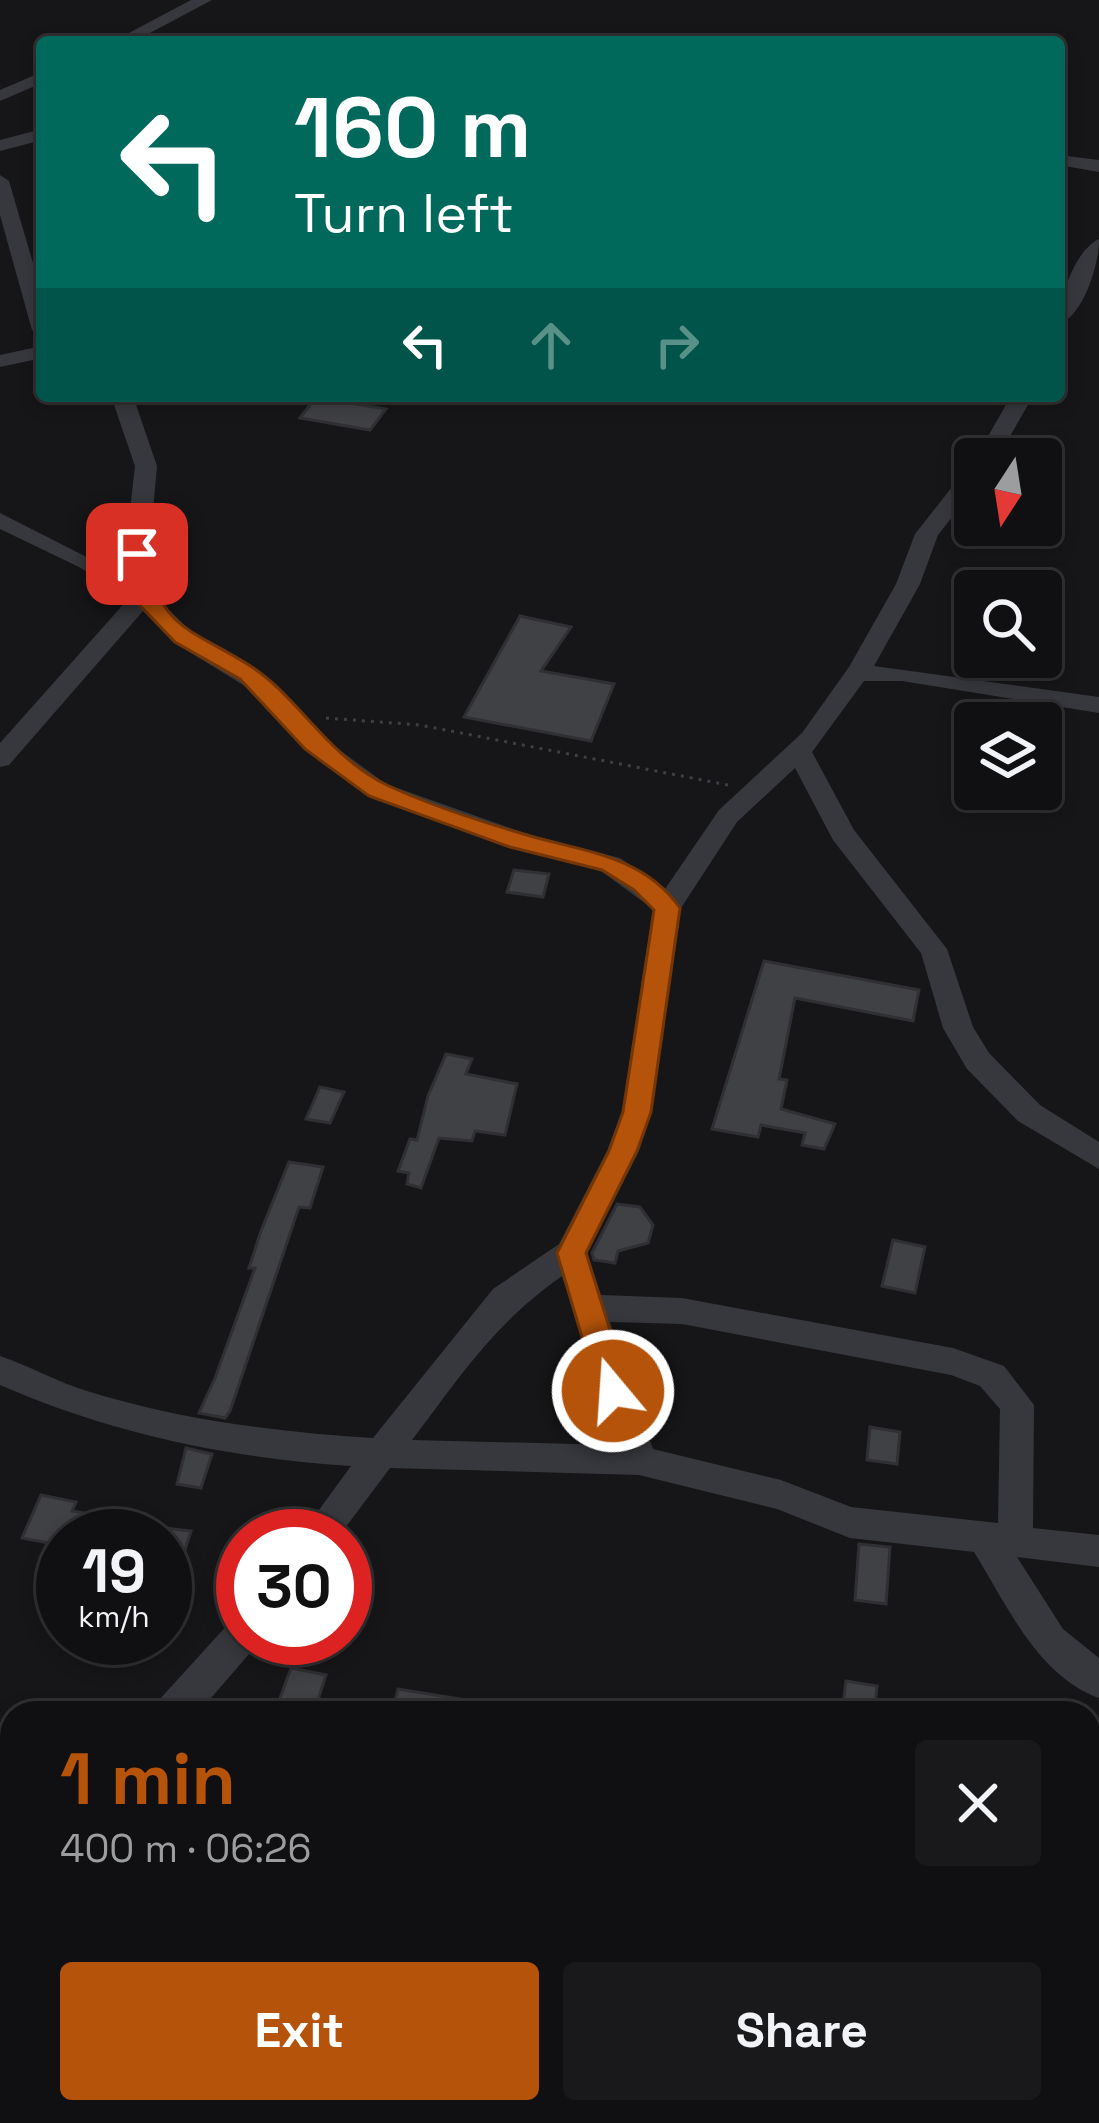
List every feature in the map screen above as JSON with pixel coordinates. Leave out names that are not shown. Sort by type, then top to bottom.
[{"type":"street","points":[[132,36],[204,0]]},
{"type":"street","points":[[0,96],[36,80]]},
{"type":"street","points":[[0,146],[36,136]]},
{"type":"street","points":[[1065,161],[1099,166]]},
{"type":"street","points":[[0,181],[36,309]]},
{"type":"street","points":[[1065,308],[1099,245]]},
{"type":"street","points":[[0,361],[36,353]]},
{"type":"street","points":[[0,759],[143,597],[137,554],[146,466],[124,402]]},
{"type":"street","points":[[998,438],[1019,402]]},
{"type":"street","points":[[338,1509],[505,1298],[572,1253],[623,1151],[637,1112],[667,908],[751,790],[799,752],[857,673],[908,584],[927,534],[954,500]]},
{"type":"street","points":[[0,520],[87,562],[143,597],[182,637],[267,689],[313,743],[377,790],[519,841],[610,864],[643,884],[667,908]]},
{"type":"street","points":[[857,673],[902,674],[1099,705]]},
{"type":"street","points":[[799,752],[842,834],[933,949],[958,1028],[978,1061],[1029,1113],[1099,1157]]},
{"type":"street","points":[[572,1253],[586,1308],[639,1460]]},
{"type":"street","points":[[586,1308],[682,1311],[953,1362],[992,1376],[1017,1405],[1018,1511],[998,1538]]},
{"type":"street","points":[[0,1370],[34,1388],[170,1427],[380,1452],[639,1460],[781,1496],[850,1522],[1099,1551]]},
{"type":"street","points":[[998,1538],[1050,1641],[1099,1681]]},
{"type":"street","points":[[184,1701],[216,1664]]},
{"type":"path","points":[[289,718],[420,725],[751,790]]},
{"type":"building","points":[[312,402],[386,409],[370,430],[300,418]]},
{"type":"building","points":[[520,616],[571,627],[541,671],[614,684],[591,741],[464,717]]},
{"type":"building","points":[[514,870],[549,874],[543,897],[507,892]]},
{"type":"building","points":[[764,961],[919,990],[913,1021],[795,998],[779,1079],[787,1080],[781,1109],[835,1124],[824,1149],[802,1145],[805,1133],[761,1125],[758,1137],[712,1129]]},
{"type":"building","points":[[446,1054],[472,1059],[466,1074],[517,1084],[505,1135],[475,1131],[472,1141],[439,1138],[421,1188],[407,1184],[409,1173],[398,1171],[410,1139],[417,1140],[428,1096]]},
{"type":"building","points":[[320,1087],[344,1092],[330,1123],[306,1119]]},
{"type":"building","points":[[289,1162],[323,1167],[310,1208],[299,1207],[230,1411],[225,1418],[199,1413],[255,1268],[249,1268]]},
{"type":"building","points":[[617,1204],[640,1207],[653,1225],[648,1243],[618,1251],[615,1263],[594,1260],[592,1253]]},
{"type":"building","points":[[893,1240],[925,1247],[915,1293],[882,1286]]},
{"type":"building","points":[[870,1427],[900,1432],[897,1464],[867,1460]]},
{"type":"building","points":[[186,1448],[212,1454],[201,1488],[177,1484]]},
{"type":"building","points":[[41,1495],[76,1502],[73,1509],[36,1509],[36,1541],[22,1538]]},
{"type":"building","points":[[859,1544],[890,1547],[886,1604],[855,1600]]},
{"type":"building","points":[[291,1668],[326,1675],[318,1701],[279,1701]]},
{"type":"building","points":[[846,1681],[877,1686],[875,1701],[844,1701]]},
{"type":"building","points":[[398,1689],[472,1701],[395,1701]]},
{"type":"route","points":[[137,554],[143,597],[182,637],[248,674],[313,743],[377,790],[519,841],[610,864],[643,884],[667,908],[637,1112],[623,1151],[572,1253],[613,1391]]}]
